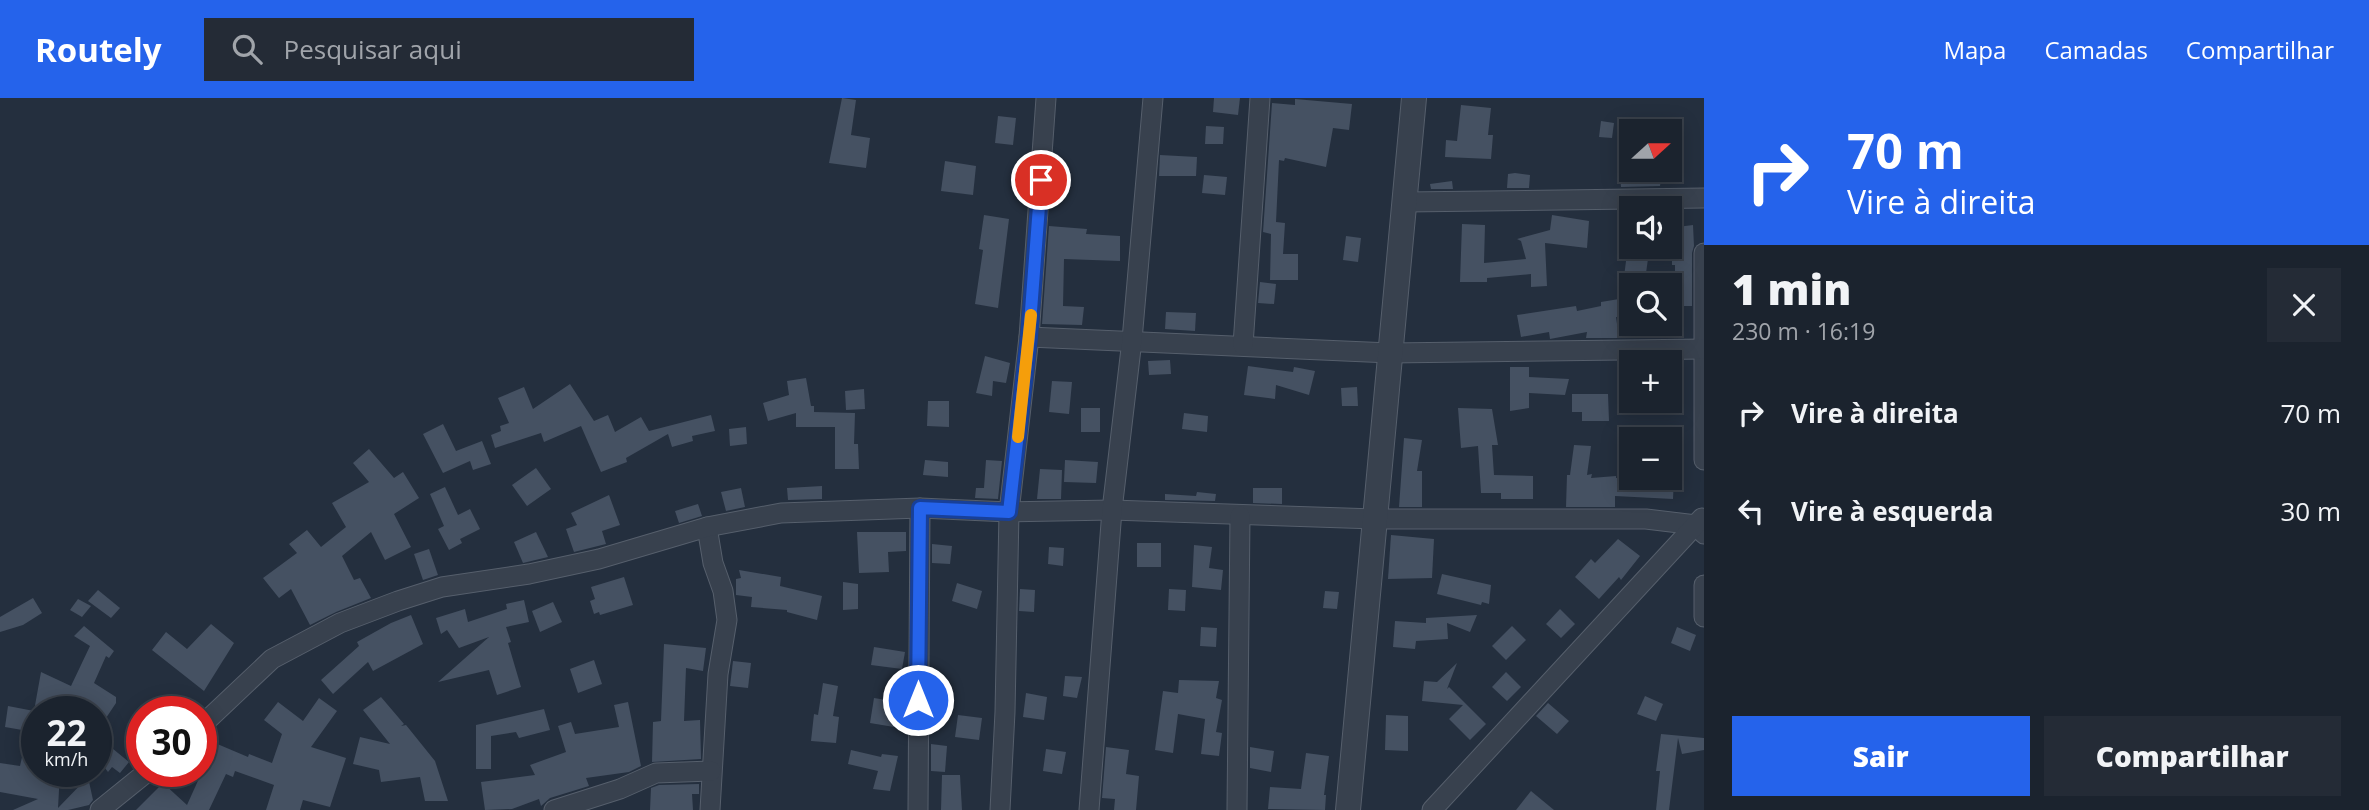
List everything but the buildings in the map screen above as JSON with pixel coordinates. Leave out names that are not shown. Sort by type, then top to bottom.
[{"type":"street","points":[[1000,810],[1009,512],[1029,337],[1046,98]]},
{"type":"street","points":[[1089,810],[1112,510],[1132,340],[1153,98]]},
{"type":"street","points":[[1243,345],[1260,98]]},
{"type":"street","points":[[1348,810],[1415,98]]},
{"type":"street","points":[[1406,202],[1704,198]]},
{"type":"street","points":[[1704,253],[1704,460]]},
{"type":"street","points":[[1029,337],[1390,353],[1703,349]]},
{"type":"street","points":[[918,810],[920,508]]},
{"type":"street","points":[[217,711],[272,659],[340,623],[442,587],[528,574],[599,559],[707,527],[781,513],[920,508],[1009,512],[1112,510],[1375,519],[1646,519],[1701,524]]},
{"type":"street","points":[[1237,810],[1240,516]]},
{"type":"street","points":[[1432,810],[1701,524]]},
{"type":"street","points":[[707,527],[727,620],[718,674],[710,810]]},
{"type":"street","points":[[1704,585],[1704,617]]},
{"type":"street","points":[[554,810],[620,789],[656,773],[711,771]]},
{"type":"street","points":[[100,810],[128,787]]},
{"type":"slow traffic","points":[[1018,437],[1031,315]]},
{"type":"route","points":[[918,700],[920,508],[1009,512],[1029,337],[1041,180]]}]
